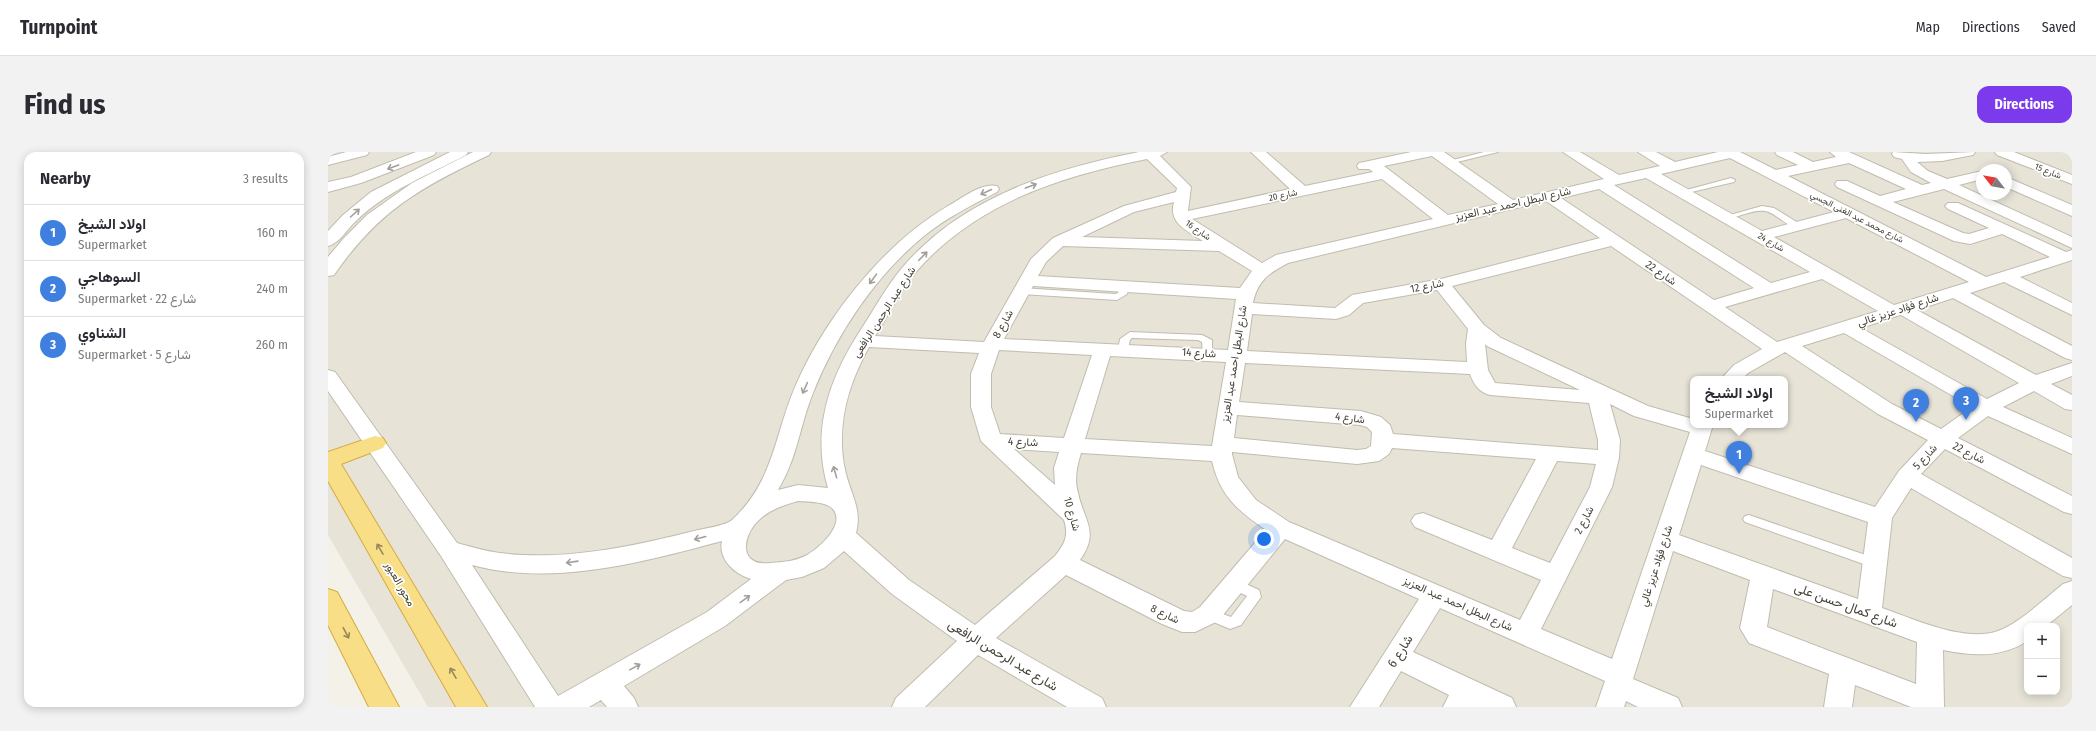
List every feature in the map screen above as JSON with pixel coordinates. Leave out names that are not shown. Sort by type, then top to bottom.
[{"type":"highway","points":[[328,461],[375,443]]},
{"type":"highway","name":"محور العبور","points":[[328,461],[472,707]]},
{"type":"highway","points":[[328,599],[384,707]]},
{"type":"street","points":[[328,161],[362,152]]},
{"type":"street","points":[[328,187],[356,180],[429,152]]},
{"type":"street","points":[[328,241],[349,218],[377,195],[461,152]]},
{"type":"street","points":[[328,271],[346,245],[373,217],[393,200],[418,184],[484,152]]},
{"type":"street","name":"شارع عبد الرحمن الرافعى","points":[[745,520],[776,476],[783,459],[802,395],[815,365],[831,337],[880,269],[919,232],[965,202],[1017,177],[1073,158],[1102,152]]},
{"type":"street","points":[[1258,152],[1296,187]]},
{"type":"street","points":[[1434,152],[1510,205]]},
{"type":"street","name":"شارع 20","points":[[1181,217],[1296,187],[1379,169],[1434,152]]},
{"type":"street","points":[[1570,152],[1609,182],[1768,289]]},
{"type":"street","points":[[1645,152],[1673,167]]},
{"type":"street","points":[[1782,152],[1812,166]]},
{"type":"street","points":[[1901,154],[1928,159],[1944,158],[1968,152]]},
{"type":"street","name":"شارع 15","points":[[2002,152],[2072,180]]},
{"type":"street","points":[[1155,153],[1184,187],[1184,194]]},
{"type":"street","name":"شارع عبد الرحمن الرافعى","points":[[846,509],[833,463],[831,430],[836,398],[847,369],[863,341],[908,271],[939,239],[978,211],[1022,189],[1070,172],[1155,153]]},
{"type":"street","name":"شارع البطل احمد عبد العزيز","points":[[1668,707],[1616,689],[1526,634],[1281,528],[1248,506],[1227,479],[1221,449],[1235,355],[1245,301],[1252,281],[1262,270],[1282,259],[1307,252],[1731,153]]},
{"type":"street","name":"شارع محمد عبد الغنى الجسي","points":[[1731,153],[1985,283]]},
{"type":"street","points":[[1901,154],[1914,167],[1945,184],[1976,198]]},
{"type":"street","points":[[1774,175],[1812,166],[1843,155],[1920,190]]},
{"type":"street","points":[[2012,167],[2029,163]]},
{"type":"street","points":[[2046,170],[2072,163]]},
{"type":"street","points":[[1379,169],[1444,220]]},
{"type":"street","name":"شارع 24","points":[[1649,173],[1824,273],[1898,310],[2072,404]]},
{"type":"street","points":[[1808,192],[1884,174]]},
{"type":"street","points":[[1878,201],[1976,176]]},
{"type":"street","points":[[1842,184],[1954,236],[1966,239],[2003,229]]},
{"type":"street","points":[[2012,184],[2072,211]]},
{"type":"street","name":"شارع 16","points":[[1184,194],[1179,211],[1181,217],[1187,224],[1262,270]]},
{"type":"street","name":"شارع 8","points":[[1074,516],[992,440],[981,407],[981,374],[991,346],[1039,259],[1059,241],[1129,209],[1184,194]]},
{"type":"street","name":"شارع 22","points":[[1548,196],[1711,306],[1885,409],[2072,506]]},
{"type":"street","points":[[1913,217],[1976,200]]},
{"type":"street","points":[[1980,200],[2039,227],[2069,252]]},
{"type":"street","points":[[1942,209],[2069,252]]},
{"type":"street","points":[[1760,236],[1848,213]]},
{"type":"street","points":[[2039,227],[2072,217]]},
{"type":"street","name":"شارع 12","points":[[1024,285],[1124,286],[1336,314],[1347,310],[1352,302],[1358,299],[1441,284],[1613,240]]},
{"type":"street","points":[[1059,241],[1224,246]]},
{"type":"street","name":"شارع فؤاد عزيز غالي","points":[[1734,376],[1741,369],[1781,347],[1985,283],[2069,252]]},
{"type":"street","points":[[1711,306],[1824,273]]},
{"type":"street","points":[[2005,276],[2072,310]]},
{"type":"street","points":[[1441,284],[1477,329],[1494,342],[1606,399],[1671,421],[1690,425]]},
{"type":"street","points":[[1955,292],[2072,354]]},
{"type":"street","points":[[1847,326],[1986,406],[2072,447]]},
{"type":"street","points":[[1477,329],[1475,344],[1479,369],[1483,385],[1490,389],[1606,399]]},
{"type":"street","name":"شارع 14","points":[[863,341],[1113,349],[1479,369]]},
{"type":"street","name":"شارع 10","points":[[906,707],[975,641],[1064,563],[1076,548],[1079,531],[1066,492],[1065,468],[1072,445],[1113,349]]},
{"type":"street","name":"شارع 5","points":[[1870,614],[1880,517],[1906,476],[1942,439],[1986,406],[2034,383],[2072,369]]},
{"type":"street","points":[[328,376],[449,550],[550,707]]},
{"type":"street","name":"شارع 2","points":[[1526,634],[1601,487],[1608,458],[1609,440],[1606,399]]},
{"type":"street","name":"شارع 4","points":[[992,440],[1072,445],[1221,449],[1357,457],[1371,456],[1382,449],[1384,440],[1383,430],[1374,422],[1361,418],[1227,408]]},
{"type":"street","name":"شارع فؤاد عزيز غالي","points":[[1616,689],[1702,428]]},
{"type":"street","points":[[1384,440],[1608,458]]},
{"type":"street","points":[[1498,552],[1550,453]]},
{"type":"street","points":[[1693,455],[1880,517]]},
{"type":"street","points":[[1906,476],[2072,570]]},
{"type":"street","points":[[449,550],[508,563],[563,563],[673,545],[745,520],[766,503],[782,497],[814,492],[828,495],[838,501],[846,509],[848,522],[844,536],[834,549],[818,561],[799,569],[778,574],[762,573],[748,569],[738,561],[733,552],[733,540],[745,520]]},
{"type":"street","points":[[1423,522],[1556,576]]},
{"type":"street","name":"شارع 8","points":[[1064,563],[1184,623],[1198,622],[1209,614],[1281,528]]},
{"type":"street","name":"شارع عبد الرحمن الرافعى","points":[[844,536],[861,554],[913,598],[975,641],[1092,707]]},
{"type":"street","name":"شارع كمال حسن على","points":[[1665,540],[1930,636],[1968,645],[1999,643],[2024,628]]},
{"type":"street","points":[[564,707],[716,619],[778,574]]},
{"type":"street","points":[[1763,575],[1753,628],[1758,635],[1930,704],[1930,636]]},
{"type":"street","name":"شارع كمال حسن على","points":[[2032,623],[2072,591]]},
{"type":"street","name":"شارع 6","points":[[1364,707],[1435,594]]},
{"type":"street","points":[[1396,656],[1462,698],[1502,707]]},
{"type":"street","points":[[1838,707],[1843,669]]},
{"type":"street","points":[[605,684],[624,707]]},
{"type":"lane","points":[[1449,162],[1494,152]]},
{"type":"lane","points":[[1683,192],[1731,180]]},
{"type":"lane","points":[[1727,217],[1759,209],[1767,209],[1799,226]]},
{"type":"lane","points":[[1749,519],[1875,563]]},
{"type":"shaded area","points":[[328,152],[2072,152],[2072,707],[428,707],[328,535]]},
{"type":"place","name":"الشناوي","points":[[1966,420]]},
{"type":"place","name":"السوهاجي","points":[[1916,422]]},
{"type":"place","name":"اولاد الشيخ","points":[[1739,474]]}]
